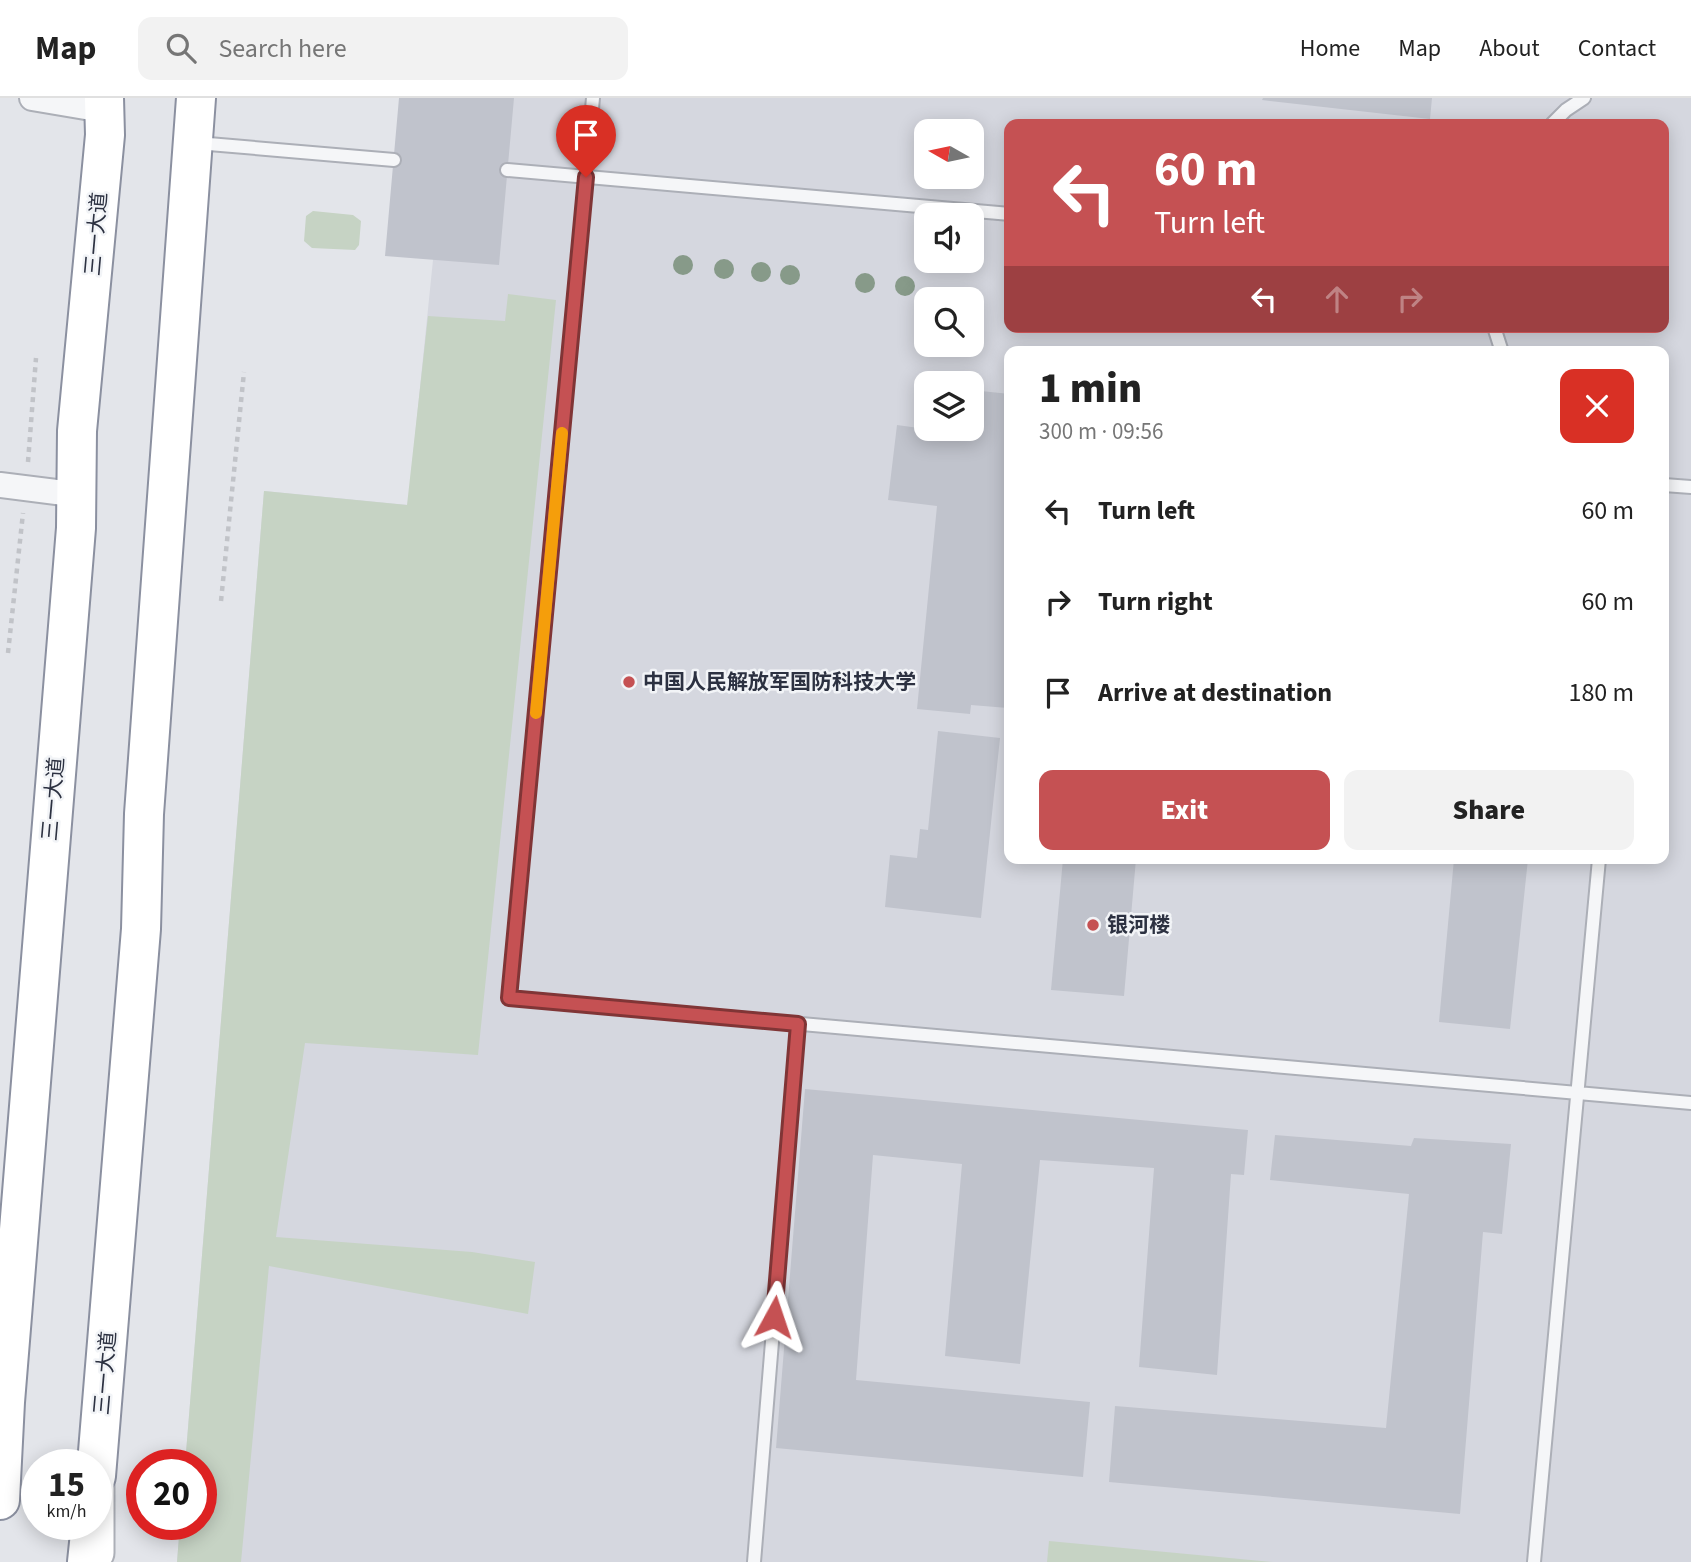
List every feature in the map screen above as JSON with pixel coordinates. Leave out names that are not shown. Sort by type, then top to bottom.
[{"type":"highway","name":"三一大道","points":[[98,1449],[141,929],[144,814],[196,98]]},
{"type":"highway","name":"三一大道","points":[[0,1500],[5,1402],[76,528],[77,431],[105,135],[103,104]]},
{"type":"highway","points":[[87,1562],[89,1540]]},
{"type":"street","points":[[32,98],[103,104]]},
{"type":"street","points":[[0,485],[72,494],[77,492]]},
{"type":"street","points":[[97,1540],[97,1562]]},
{"type":"lane","points":[[593,98],[509,998],[1691,1103]]},
{"type":"lane","points":[[1557,119],[1584,98]]},
{"type":"lane","points":[[193,143],[394,160]]},
{"type":"lane","points":[[507,170],[1004,213]]},
{"type":"lane","points":[[1669,485],[1691,486]]},
{"type":"lane","points":[[1534,1562],[1599,864]]},
{"type":"lane","points":[[754,1562],[798,1024]]},
{"type":"path","points":[[8,653],[26,489],[36,358]]},
{"type":"path","points":[[221,601],[244,372]]},
{"type":"shaded area","name":"中国人民解放军国防科技大学","points":[[399,98],[1691,98],[1691,1562],[177,1562],[179,1540],[217,1540],[217,1449],[186,1449],[264,491],[408,505],[433,260]]},
{"type":"green space","points":[[313,211],[353,215],[361,221],[359,245],[355,250],[312,248],[304,241],[306,216]]},
{"type":"green space","points":[[508,294],[556,300],[478,1055],[305,1043],[276,1237],[472,1252],[535,1262],[528,1314],[269,1266],[241,1562],[177,1562],[179,1540],[217,1540],[217,1449],[186,1449],[264,491],[407,505],[428,316],[505,321]]},
{"type":"green space","points":[[1049,1541],[1273,1562],[1047,1562]]},
{"type":"building","points":[[399,98],[514,98],[499,265],[385,256]]},
{"type":"building","points":[[1432,98],[1430,119],[1262,100]]},
{"type":"building","points":[[984,391],[1004,393],[1004,708],[971,705],[970,714],[917,709],[937,506],[888,500],[897,425],[914,427],[914,441],[984,441]]},
{"type":"building","points":[[938,731],[1000,738],[981,918],[885,907],[890,855],[917,858],[920,829],[928,830]]},
{"type":"building","name":"银河楼","points":[[1063,864],[1136,864],[1124,996],[1051,990]]},
{"type":"building","points":[[1454,864],[1527,864],[1510,1029],[1439,1022]]},
{"type":"building","points":[[805,1089],[1248,1130],[1244,1175],[1231,1174],[1217,1375],[1139,1367],[1154,1168],[1040,1160],[1020,1364],[945,1356],[962,1164],[873,1155],[856,1380],[1090,1402],[1083,1477],[776,1448]]},
{"type":"building","points":[[1275,1135],[1411,1146],[1414,1138],[1511,1144],[1502,1234],[1483,1232],[1460,1514],[1109,1482],[1115,1406],[1386,1428],[1409,1194],[1270,1180]]},
{"type":"slow traffic","points":[[536,713],[562,433]]},
{"type":"place","name":"中国人民解放军国防科技大学","points":[[629,682]]},
{"type":"place","name":"银河楼","points":[[1093,925]]},
{"type":"route","points":[[586,177],[509,998],[798,1024],[774,1317]]}]
